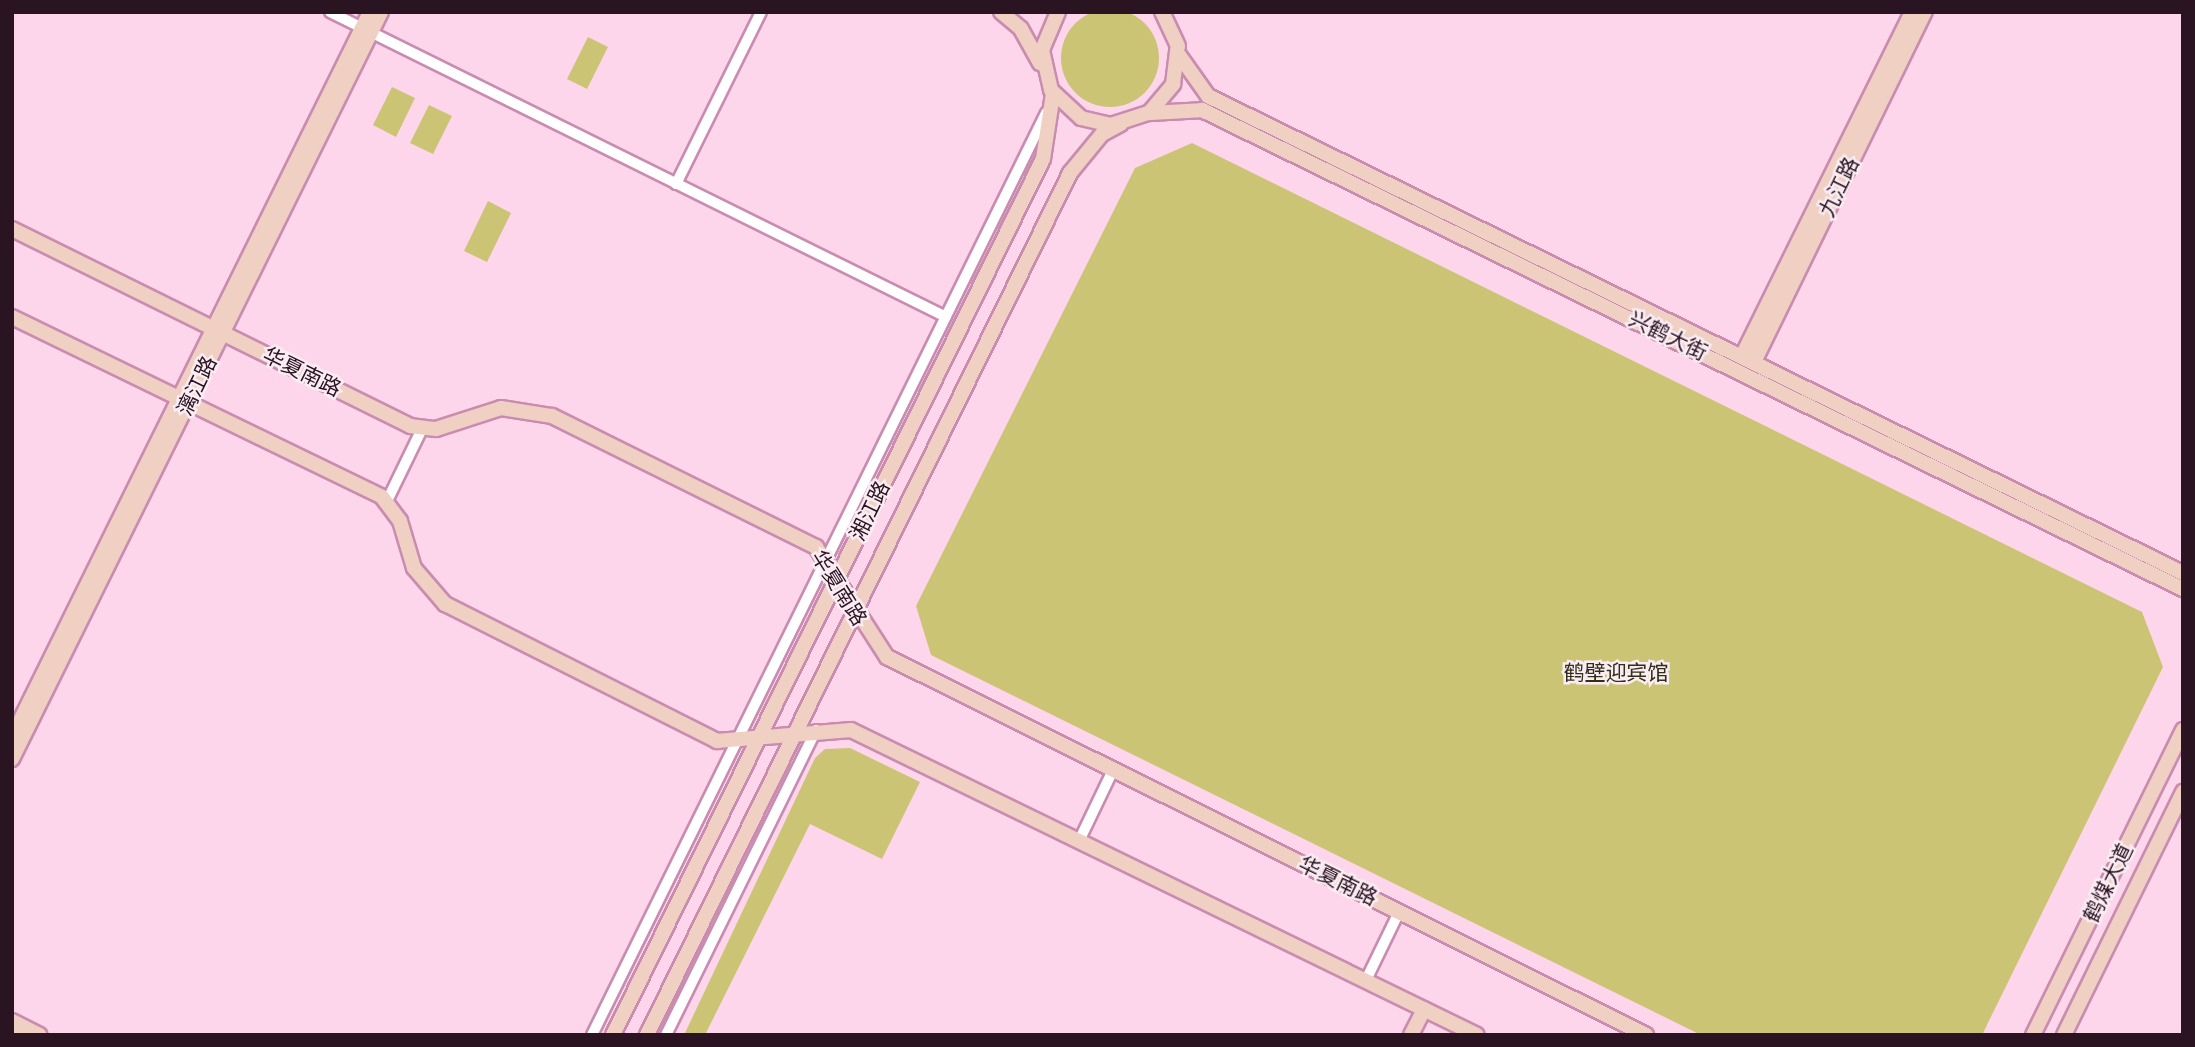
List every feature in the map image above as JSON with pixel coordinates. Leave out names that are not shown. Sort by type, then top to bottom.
[{"type":"main road","name":"漓江路","points":[[367,31],[370,12]]},
{"type":"main road","name":"漓江路","points":[[12,737],[184,401],[367,31],[382,12]]},
{"type":"main road","points":[[1002,12],[1021,29],[1053,94],[1081,118],[1121,124],[1149,113],[1173,83],[1179,55],[1169,15]]},
{"type":"main road","points":[[1043,71],[1044,40],[1058,12]]},
{"type":"main road","name":"九江路","points":[[1748,359],[1912,12]]},
{"type":"main road","name":"九江路","points":[[1748,359],[1925,12]]},
{"type":"main road","name":"兴鹤大街","points":[[1179,55],[1209,96],[2183,573]]},
{"type":"main road","name":"湘江路","points":[[613,1035],[1043,159],[1053,94]]},
{"type":"main road","name":"兴鹤大街","points":[[1149,113],[1202,110],[2183,589]]},
{"type":"main road","name":"湘江路","points":[[647,1035],[1070,173],[1102,134],[1121,124]]},
{"type":"main road","name":"华夏南路","points":[[13,231],[422,429],[501,408],[536,411],[816,547],[855,612],[887,657],[1646,1035]]},
{"type":"main road","points":[[12,317],[387,501],[414,568],[445,604],[717,741],[816,730],[851,730],[1477,1035]]},
{"type":"main road","name":"漓江路","points":[[12,759],[184,401]]},
{"type":"main road","name":"鹤煤大道","points":[[2033,1035],[2183,730]]},
{"type":"main road","name":"鹤煤大道","points":[[2064,1035],[2183,792]]},
{"type":"main road","points":[[1411,1035],[1428,1011]]},
{"type":"main road","points":[[1422,1035],[1428,1011]]},
{"type":"main road","points":[[12,1021],[40,1035]]},
{"type":"street","points":[[330,12],[946,317]]},
{"type":"street","points":[[676,184],[761,12]]},
{"type":"street","points":[[592,1035],[1053,94]]},
{"type":"street","points":[[387,501],[422,429]]},
{"type":"street","points":[[666,1035],[816,730]]},
{"type":"street","points":[[1079,841],[1113,769]]},
{"type":"street","points":[[1366,980],[1399,912]]},
{"type":"green space","points":[[1110,9],[1129,13],[1145,23],[1155,39],[1159,58],[1155,77],[1145,93],[1129,103],[1110,107],[1091,103],[1075,93],[1065,77],[1061,58],[1065,39],[1075,23],[1091,13]]},
{"type":"green space","points":[[588,37],[608,47],[587,89],[567,79]]},
{"type":"green space","points":[[392,87],[415,98],[396,137],[373,125]]},
{"type":"green space","points":[[429,105],[452,116],[433,154],[410,143]]},
{"type":"green space","name":"鹤壁迎宾馆","points":[[1192,143],[2142,612],[2163,667],[1982,1035],[1701,1035],[931,655],[916,606],[1135,168]]},
{"type":"green space","points":[[488,201],[511,213],[487,262],[464,251]]},
{"type":"green space","points":[[850,748],[920,782],[882,859],[810,824],[705,1035],[684,1035],[815,758],[825,749]]}]
